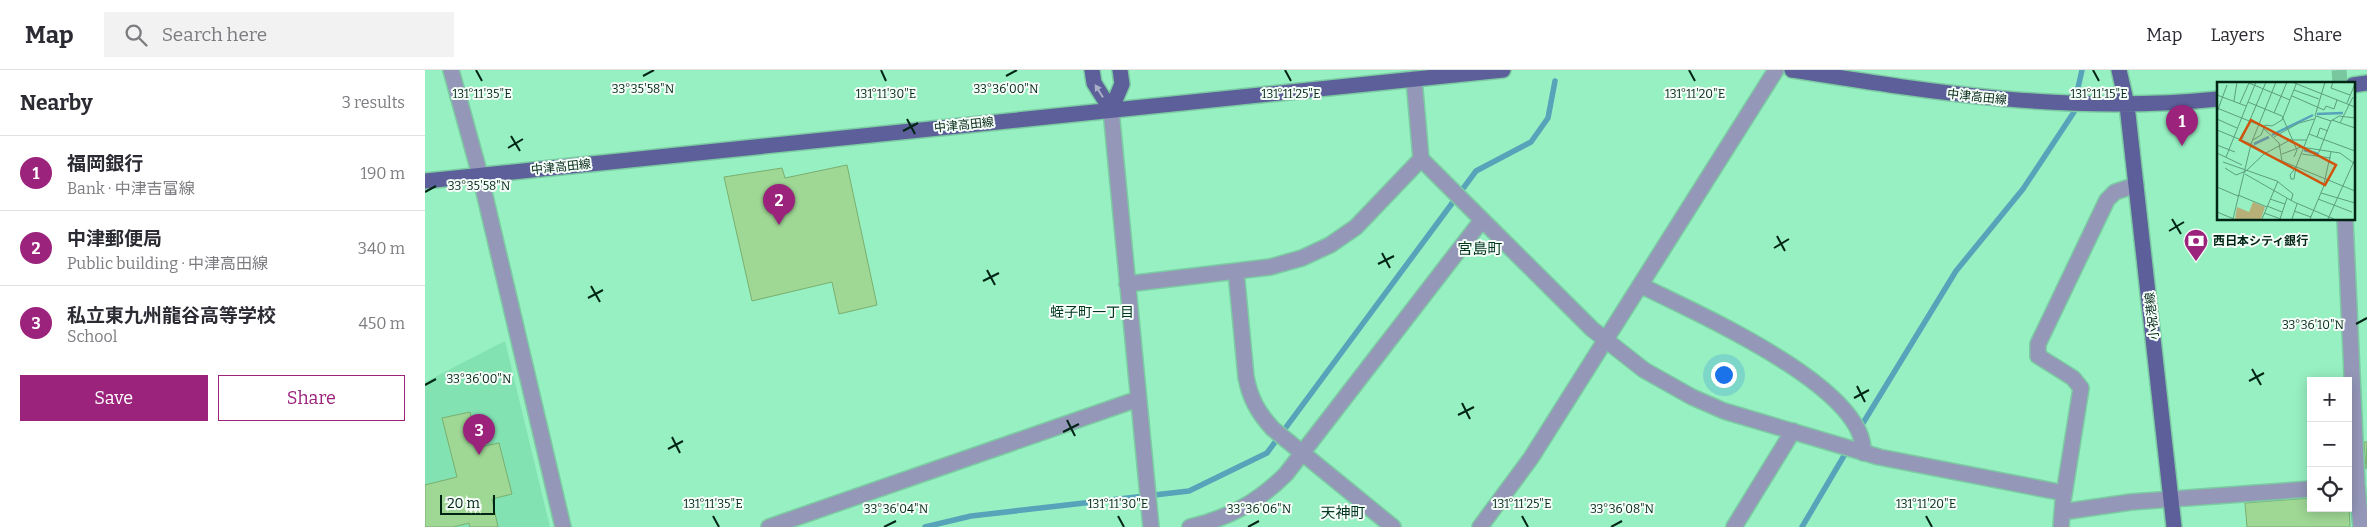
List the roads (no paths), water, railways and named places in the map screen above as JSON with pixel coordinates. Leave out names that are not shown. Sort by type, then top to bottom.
[{"type":"main road","points":[[1092,70],[1094,83],[1111,110]]},
{"type":"main road","points":[[1111,110],[1122,84],[1121,70]]},
{"type":"main road","name":"中津高田線","points":[[425,180],[1503,70]]},
{"type":"main road","name":"中津高田線","points":[[1795,70],[1960,96],[2043,103],[2127,105],[2217,99]]},
{"type":"main road","points":[[2119,70],[2127,105]]},
{"type":"main road","name":"小祝港線","points":[[2127,105],[2174,527]]},
{"type":"street","points":[[451,70],[480,175],[563,527]]},
{"type":"street","points":[[1480,527],[1516,481],[1776,70]]},
{"type":"street","points":[[1413,79],[1421,159],[1605,340],[1644,370],[1692,397],[1724,410],[1863,453],[1909,465],[2064,493]]},
{"type":"street","points":[[1111,110],[1151,527]]},
{"type":"street","points":[[1127,284],[1286,264],[1330,245],[1369,214],[1421,159]]},
{"type":"street","points":[[2136,185],[2115,192],[2107,200],[2038,344],[2038,356],[2073,378],[2081,388],[2064,493],[2062,519],[2171,499],[2307,488]]},
{"type":"street","points":[[1190,527],[1220,519],[1254,502],[1275,484],[1303,454],[1482,220]]},
{"type":"street","points":[[2345,220],[2357,485],[2361,527]]},
{"type":"street","points":[[1236,271],[1246,377],[1253,401],[1264,420],[1393,527]]},
{"type":"street","points":[[1640,285],[1759,344],[1799,370],[1846,413],[1861,438],[1863,453]]},
{"type":"street","points":[[769,527],[1138,399]]},
{"type":"street","points":[[1734,527],[1793,431]]},
{"type":"waterway","points":[[2078,88],[2082,70]]},
{"type":"waterway","points":[[925,527],[971,516],[1189,491],[1267,453],[1476,171],[1531,142],[1548,118],[1555,81]]},
{"type":"waterway","points":[[1860,428],[1956,271],[2023,189],[2074,112]]},
{"type":"waterway","points":[[1802,527],[1848,449]]},
{"type":"tunnel","points":[[2339,70],[2340,82]]},
{"type":"place","name":"福岡銀行","points":[[2182,146]]},
{"type":"place","name":"中津郵便局","points":[[779,225]]},
{"type":"place","name":"西日本シティ銀行","points":[[2196,262]]},
{"type":"place","name":"私立東九州龍谷高等学校","points":[[479,455]]},
{"type":"district","name":"宮島町","points":[[1480,249]]},
{"type":"district","name":"蛭子町一丁目","points":[[1092,312]]},
{"type":"district","name":"天神町","points":[[1343,513]]}]
